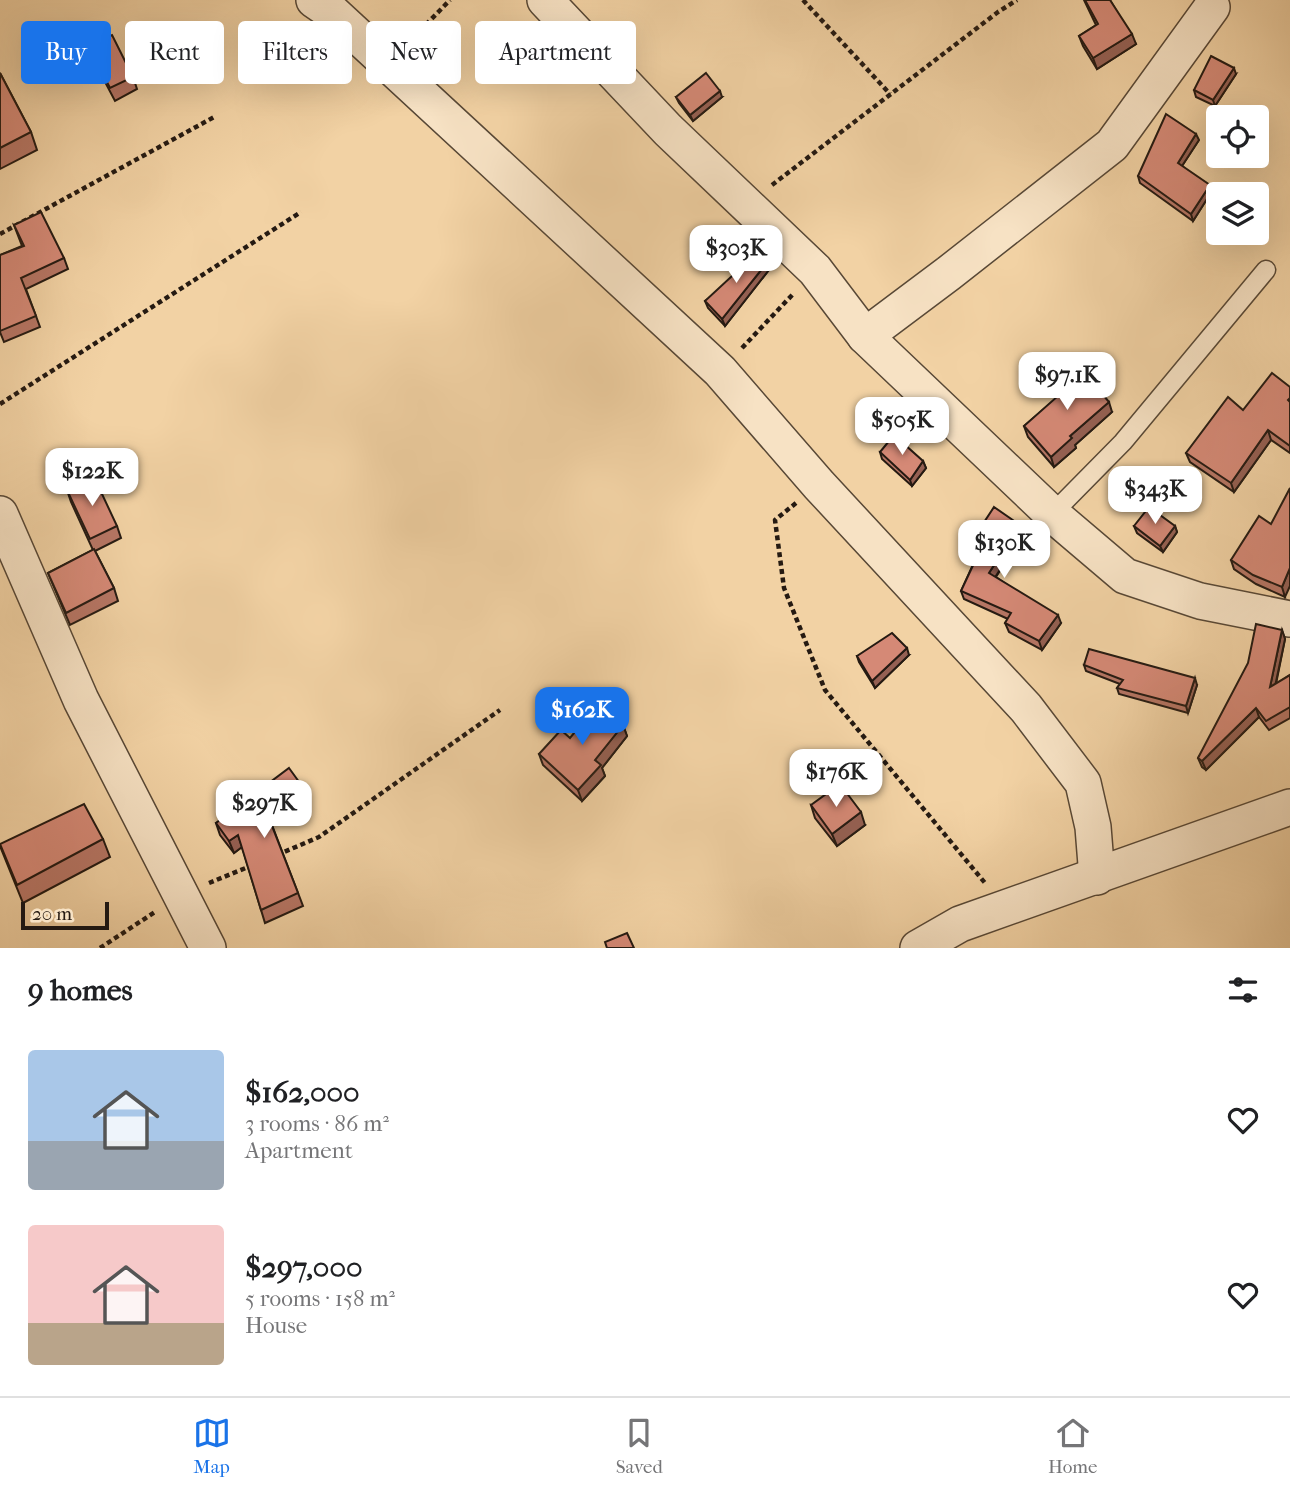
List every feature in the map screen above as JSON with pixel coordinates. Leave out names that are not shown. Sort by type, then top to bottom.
[{"type":"street","points":[[314,0],[333,13],[366,44]]},
{"type":"street","points":[[545,0],[668,130],[816,270],[865,336],[1052,514],[1125,576],[1200,601],[1290,619]]},
{"type":"street","points":[[865,336],[1111,145],[1212,7]]},
{"type":"street","points":[[410,84],[720,371],[819,485],[1026,708],[1083,783],[1093,827],[1097,877]]},
{"type":"street","points":[[0,514],[57,648],[208,948]]},
{"type":"street","points":[[919,948],[960,924],[1003,911],[1052,891],[1290,807]]},
{"type":"lane","points":[[1052,514],[1123,442],[1266,270]]},
{"type":"path","points":[[429,21],[450,0]]},
{"type":"path","points":[[803,0],[890,94]]},
{"type":"path","points":[[752,209],[765,190],[1017,0]]},
{"type":"path","points":[[0,234],[216,116]]},
{"type":"path","points":[[0,404],[302,212]]},
{"type":"path","points":[[720,371],[816,270]]},
{"type":"path","points":[[819,485],[775,520],[784,588],[825,690],[990,889],[1003,911]]},
{"type":"path","points":[[269,858],[319,837],[500,710]]},
{"type":"path","points":[[100,948],[181,895],[256,864]]},
{"type":"building","points":[[1085,0],[1110,0],[1132,34],[1093,58],[1079,36],[1098,24]]},
{"type":"building","points":[[111,36],[125,61],[125,81],[110,88],[108,84],[111,84]]},
{"type":"building","points":[[1211,56],[1234,68],[1213,100],[1194,90]]},
{"type":"building","points":[[0,73],[31,132],[0,148]]},
{"type":"building","points":[[706,73],[720,91],[690,115],[676,97]]},
{"type":"building","points":[[1166,114],[1196,134],[1178,163],[1206,182],[1206,191],[1191,214],[1138,176]]},
{"type":"building","points":[[41,212],[64,258],[21,278],[36,316],[0,331],[0,255],[24,246],[14,225]]},
{"type":"building","points":[[759,251],[769,260],[722,319],[705,301]]},
{"type":"building","points":[[1077,364],[1109,402],[1070,436],[1072,438],[1051,457],[1024,426],[1067,388],[1059,379]]},
{"type":"building","points":[[1272,373],[1290,387],[1290,446],[1268,430],[1231,483],[1186,453],[1228,397],[1243,410]]},
{"type":"building","points":[[894,435],[923,461],[910,480],[880,452]]},
{"type":"building","points":[[94,477],[117,526],[90,539],[67,490]]},
{"type":"building","points":[[1290,488],[1290,568],[1282,587],[1253,575],[1231,560],[1259,516],[1271,524]]},
{"type":"building","points":[[994,507],[1020,525],[989,573],[1058,615],[1039,641],[1005,623],[1011,613],[961,591],[984,542],[975,536]]},
{"type":"building","points":[[1149,507],[1175,526],[1160,546],[1134,526]]},
{"type":"building","points":[[94,549],[114,588],[66,613],[48,573]]},
{"type":"building","points":[[1256,624],[1282,630],[1270,687],[1290,675],[1290,707],[1266,721],[1256,708],[1202,761],[1198,758],[1248,663]]},
{"type":"building","points":[[892,633],[907,648],[872,681],[857,656]]},
{"type":"building","points":[[1089,649],[1195,678],[1186,706],[1117,688],[1123,680],[1084,665]]},
{"type":"building","points":[[597,705],[623,725],[595,760],[601,765],[578,790],[539,754],[561,730],[570,738]]},
{"type":"building","points":[[289,768],[302,786],[267,813],[298,893],[261,910],[238,835],[229,841],[216,823]]},
{"type":"building","points":[[840,784],[861,812],[832,834],[811,805]]},
{"type":"building","points":[[84,804],[103,839],[17,885],[0,844]]},
{"type":"building","points":[[627,933],[634,948],[607,948],[605,942]]}]
